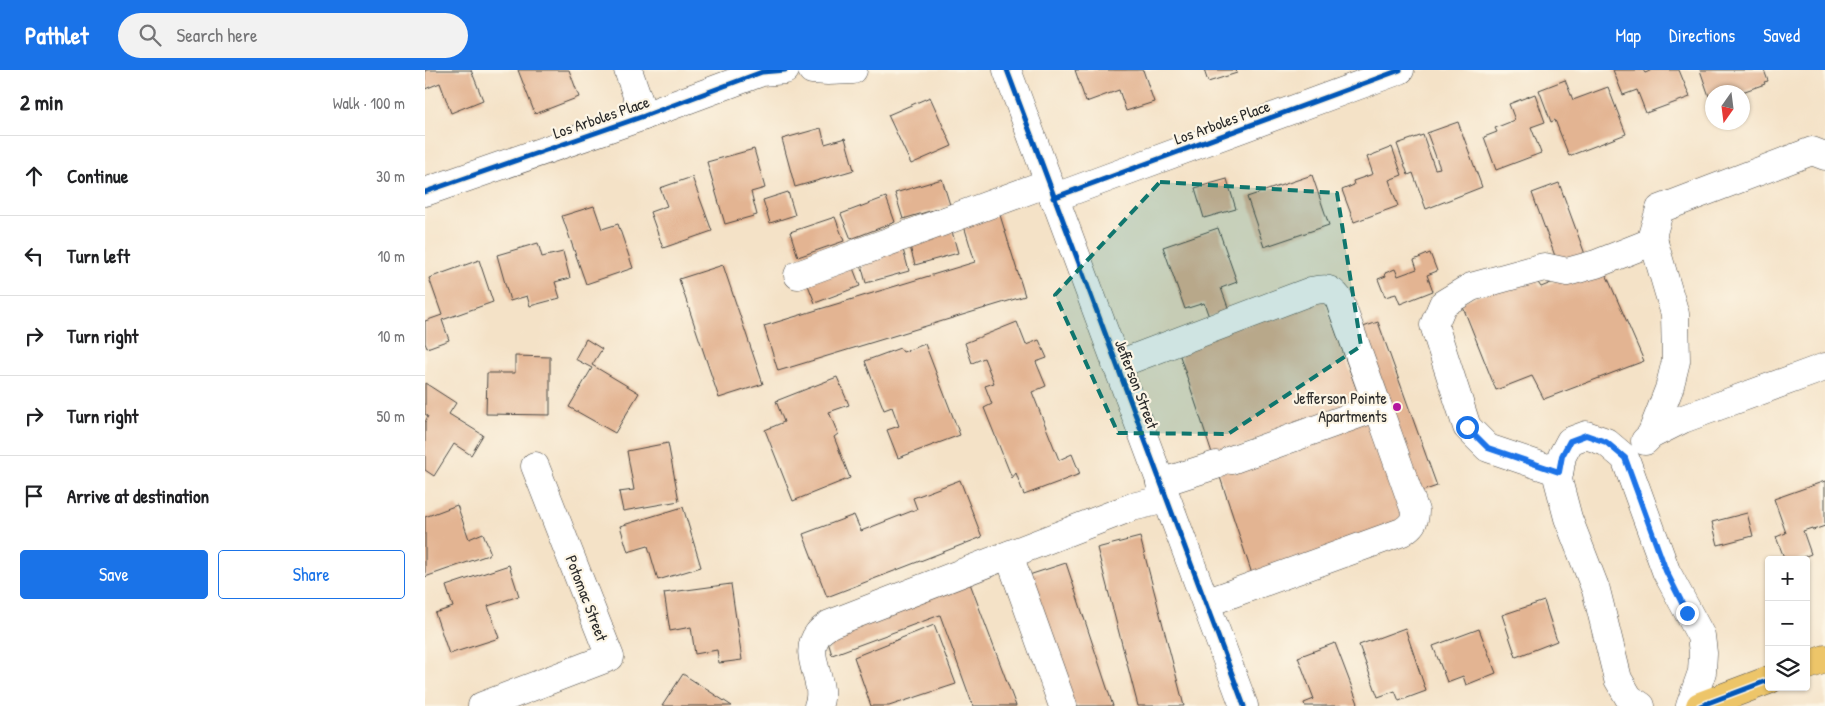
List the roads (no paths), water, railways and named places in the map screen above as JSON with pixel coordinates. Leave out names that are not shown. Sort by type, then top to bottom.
[{"type":"main road","points":[[1810,665],[1825,659]]},
{"type":"main road","points":[[1700,706],[1765,682]]},
{"type":"street","points":[[629,70],[644,116]]},
{"type":"street","name":"Los Arboles Place","points":[[425,192],[644,116],[762,72],[785,70]]},
{"type":"street","points":[[812,70],[853,70]]},
{"type":"street","name":"Jefferson Street","points":[[1007,70],[1244,706]]},
{"type":"street","name":"Los Arboles Place","points":[[798,275],[1051,190],[1351,78],[1400,70]]},
{"type":"street","points":[[1651,435],[1669,389],[1676,360],[1675,314],[1652,236],[1660,209],[1812,151],[1825,156]]},
{"type":"street","points":[[1559,472],[1488,448],[1467,427],[1434,326],[1443,304],[1471,287],[1544,267],[1567,272],[1596,264],[1653,241]]},
{"type":"street","points":[[1116,365],[1311,291],[1322,288],[1333,291],[1339,299],[1415,511],[1415,518],[1411,526],[1402,532],[1206,603]]},
{"type":"street","points":[[1625,458],[1651,435],[1683,419],[1825,368]]},
{"type":"street","points":[[818,706],[821,690],[812,654],[813,645],[817,635],[829,624],[1132,507],[1223,463],[1378,407]]},
{"type":"street","points":[[1641,706],[1629,698],[1618,679],[1596,590],[1568,518],[1558,480],[1562,456],[1570,441],[1586,435],[1606,442],[1625,458],[1666,571],[1701,636],[1703,653],[1702,672],[1690,706]]},
{"type":"street","name":"Potomac Street","points":[[481,706],[610,658],[535,466]]},
{"type":"street","points":[[1009,555],[1063,706]]},
{"type":"place","name":"Jefferson Pointe Apartments","points":[[1397,407]]}]
